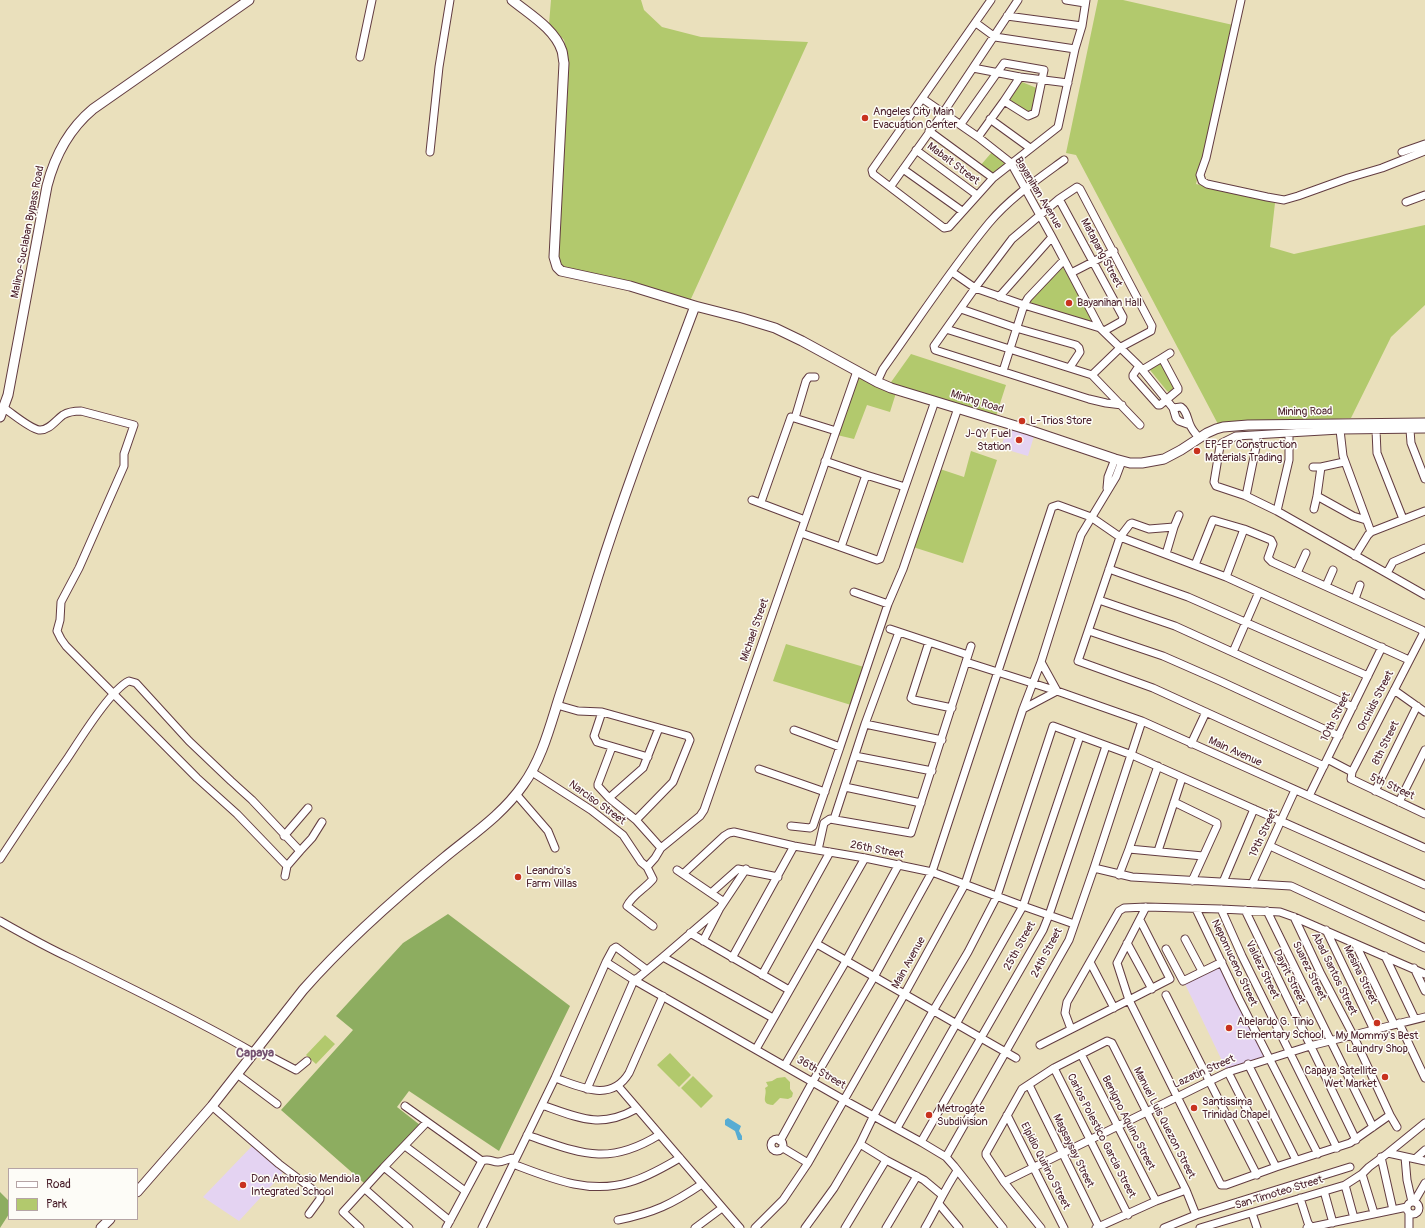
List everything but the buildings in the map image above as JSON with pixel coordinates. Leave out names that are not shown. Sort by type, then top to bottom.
[{"type":"street","name":"Malino-Suclaban Bypass Road","points":[[0,417],[8,395],[47,186],[51,169],[61,147],[80,119],[249,0]]},
{"type":"street","points":[[360,57],[372,0]]},
{"type":"street","points":[[430,152],[439,67],[450,0]]},
{"type":"street","name":"Mining Road","points":[[512,0],[545,27],[555,38],[562,50],[564,63],[554,257],[557,267],[561,271],[630,286],[775,328],[877,382],[1118,460],[1142,463],[1164,459],[1216,429],[1232,426],[1425,423]]},
{"type":"street","points":[[991,0],[872,170],[873,174],[891,186],[944,228],[949,227],[993,178],[1010,163],[1058,127],[1075,50],[1082,26],[1086,1],[1066,0]]},
{"type":"street","points":[[891,186],[943,112],[1018,0]]},
{"type":"street","points":[[1241,0],[1206,158],[1200,175],[1202,181],[1207,184],[1284,200],[1382,168],[1425,151]]},
{"type":"street","points":[[1007,16],[1082,26]]},
{"type":"street","points":[[976,23],[994,37],[1075,50]]},
{"type":"street","points":[[960,124],[1003,64],[1006,62],[1044,70],[1035,113],[1028,116],[1004,100]]},
{"type":"street","points":[[973,68],[1020,77],[1068,83]]},
{"type":"street","points":[[978,137],[1020,77]]},
{"type":"street","name":"Bayanihan Avenue","points":[[923,98],[978,137],[1010,163],[1102,330]]},
{"type":"street","points":[[990,119],[1030,148]]},
{"type":"street","points":[[929,131],[993,178]]},
{"type":"street","points":[[1402,152],[1425,144]]},
{"type":"street","name":"Mabait Street","points":[[916,150],[977,195]]},
{"type":"street","points":[[877,382],[883,369],[952,272],[990,222],[1025,188],[1064,160]]},
{"type":"street","points":[[903,169],[962,211]]},
{"type":"street","points":[[1092,374],[1121,347],[1151,331],[1152,326],[1114,251],[1080,189],[1076,188],[1040,215],[1012,240],[975,288],[934,346],[935,350],[1089,399],[1106,404],[1122,405]]},
{"type":"street","points":[[1406,202],[1425,195]]},
{"type":"street","name":"Matapang Street","points":[[1060,199],[1123,319],[1102,330]]},
{"type":"street","points":[[999,297],[1052,237]]},
{"type":"street","points":[[1071,273],[1114,251]]},
{"type":"street","points":[[1003,371],[1024,305],[1028,298],[1064,260]]},
{"type":"street","points":[[952,272],[975,288],[1102,330],[1141,368],[1167,399],[1173,408],[1176,418],[1179,421],[1190,425]]},
{"type":"street","points":[[138,1191],[212,1106],[302,990],[355,934],[446,856],[496,817],[516,794],[532,772],[548,735],[614,526],[695,306]]},
{"type":"street","points":[[961,309],[1016,328],[1076,345],[1080,352],[1070,367]]},
{"type":"street","points":[[946,329],[1092,374],[1140,425]]},
{"type":"street","points":[[1162,358],[1178,389],[1158,405],[1133,377],[1133,375],[1141,368],[1170,353]]},
{"type":"street","name":"Michael Street","points":[[647,868],[656,858],[661,848],[700,816],[704,810],[857,371]]},
{"type":"street","points":[[795,418],[806,381],[809,377],[815,377]]},
{"type":"street","points":[[801,533],[877,560],[880,559],[935,401]]},
{"type":"street","points":[[1173,408],[1181,407],[1184,409],[1190,425],[1199,438]]},
{"type":"street","points":[[4,408],[34,428],[41,430],[48,428],[64,415],[74,411],[81,411],[134,425],[124,454],[124,466],[79,568],[61,602],[58,631],[66,646],[197,778],[237,814],[287,866]]},
{"type":"street","points":[[791,826],[812,828],[888,604],[903,569],[958,408]]},
{"type":"street","points":[[761,502],[791,418],[836,431]]},
{"type":"street","points":[[1425,429],[1340,430],[1236,436],[1222,443],[1220,446],[1215,484],[1246,496],[1277,511],[1425,595]]},
{"type":"street","points":[[1340,430],[1344,462],[1371,532]]},
{"type":"street","points":[[1376,430],[1377,453],[1403,519]]},
{"type":"street","points":[[1410,430],[1411,443],[1425,478]]},
{"type":"street","points":[[1277,511],[1289,460],[1289,433]]},
{"type":"street","points":[[1246,496],[1256,447],[1256,435]]},
{"type":"street","name":"Main Avenue","points":[[755,1228],[782,1200],[808,1163],[904,995],[965,884],[1023,709],[1041,662],[1081,535],[1116,477],[1118,460]]},
{"type":"street","points":[[825,461],[905,487]]},
{"type":"street","points":[[1313,467],[1321,467],[1344,462]]},
{"type":"street","points":[[1314,508],[1321,467]]},
{"type":"street","points":[[841,547],[866,475]]},
{"type":"street","points":[[1317,496],[1353,516],[1366,520]]},
{"type":"street","points":[[752,500],[761,502],[805,520]]},
{"type":"street","points":[[780,1141],[932,872],[1052,507],[1058,505],[1091,517],[1120,537],[1226,577],[1409,660]]},
{"type":"street","points":[[1355,556],[1371,532],[1425,511]]},
{"type":"street","points":[[1166,554],[1179,515]]},
{"type":"street","points":[[1195,565],[1213,520],[1244,529],[1271,540],[1273,544],[1268,558],[1269,560],[1355,600],[1360,585]]},
{"type":"street","points":[[1174,527],[1149,529],[1131,523],[1120,537],[1078,659],[1080,662],[1153,688],[1324,766]]},
{"type":"street","points":[[1226,577],[1244,529]]},
{"type":"street","points":[[1387,573],[1393,562],[1425,548]]},
{"type":"street","points":[[1297,573],[1306,553]]},
{"type":"street","points":[[1109,569],[1188,598],[1368,676]]},
{"type":"street","points":[[1326,586],[1333,570]]},
{"type":"street","points":[[854,592],[888,604]]},
{"type":"street","points":[[1233,652],[1259,592]]},
{"type":"street","points":[[1099,600],[1175,626],[1353,707]]},
{"type":"street","name":"Orchids Street","points":[[1351,776],[1423,634],[1422,630],[1355,600]]},
{"type":"street","points":[[890,630],[968,655]]},
{"type":"street","points":[[1088,631],[1163,656],[1339,736]]},
{"type":"street","points":[[834,819],[865,724],[899,632]]},
{"type":"street","points":[[929,642],[911,698],[914,700],[952,708]]},
{"type":"street","points":[[818,850],[824,823],[830,819],[915,834],[921,803],[971,646]]},
{"type":"street","name":"10th Street","points":[[1309,796],[1382,648]]},
{"type":"street","name":"Main Avenue","points":[[966,662],[1057,691],[1142,721],[1425,848]]},
{"type":"street","points":[[1023,709],[1057,691],[1041,662]]},
{"type":"street","points":[[0,859],[90,724],[114,693],[129,681],[136,683],[189,740],[231,782],[252,800],[284,836],[300,851]]},
{"type":"street","points":[[1394,690],[1425,712]]},
{"type":"street","points":[[557,705],[578,711],[602,712],[688,736],[690,740],[674,782],[636,820]]},
{"type":"street","name":"8th Street","points":[[1375,791],[1417,706]]},
{"type":"street","points":[[602,712],[594,736],[597,742],[648,757]]},
{"type":"street","points":[[1191,744],[1206,712]]},
{"type":"street","name":"24th Street","points":[[946,1157],[1069,940],[1132,755],[1142,721]]},
{"type":"street","points":[[865,724],[942,740]]},
{"type":"street","points":[[805,1228],[834,1188],[860,1144],[874,1115],[968,952],[997,896],[1053,726],[1158,766],[1425,885]]},
{"type":"street","points":[[609,798],[643,768],[659,728]]},
{"type":"street","points":[[794,730],[840,747]]},
{"type":"street","points":[[898,1128],[1022,906],[1080,736]]},
{"type":"street","name":"25th Street","points":[[921,1142],[1043,930],[1106,746]]},
{"type":"street","points":[[612,747],[598,784],[599,788],[636,820],[661,848]]},
{"type":"street","points":[[1399,802],[1425,750]]},
{"type":"street","points":[[855,756],[932,771]]},
{"type":"street","name":"5th Street","points":[[1328,759],[1375,791],[1424,812]]},
{"type":"street","points":[[1119,875],[1158,766]]},
{"type":"street","points":[[759,769],[825,792]]},
{"type":"street","name":"Narciso Street","points":[[532,772],[592,810],[623,835],[641,862],[647,868]]},
{"type":"street","points":[[1158,851],[1182,778]]},
{"type":"street","points":[[845,787],[921,803]]},
{"type":"street","name":"19th Street","points":[[1252,884],[1295,790]]},
{"type":"street","points":[[516,794],[548,831],[555,848]]},
{"type":"street","points":[[1174,802],[1217,823],[1192,881]]},
{"type":"street","points":[[284,836],[308,808]]},
{"type":"street","points":[[1223,882],[1254,809]]},
{"type":"street","points":[[285,876],[287,866],[312,838],[322,822]]},
{"type":"street","name":"26th Street","points":[[711,893],[680,872],[729,833],[734,832],[794,846],[899,864],[932,872],[1074,924]]},
{"type":"street","points":[[732,958],[794,846]]},
{"type":"street","points":[[1270,846],[1425,917]]},
{"type":"street","points":[[1129,849],[1203,856]]},
{"type":"street","points":[[762,974],[830,852]]},
{"type":"street","points":[[756,1049],[865,858]]},
{"type":"street","points":[[785,1065],[846,961],[899,864]]},
{"type":"street","points":[[647,868],[654,878],[627,906],[653,926]]},
{"type":"street","points":[[1094,868],[1132,877],[1291,886],[1425,948]]},
{"type":"street","points":[[722,905],[711,893],[738,869],[746,869],[778,877]]},
{"type":"street","points":[[703,941],[722,905],[746,869]]},
{"type":"street","points":[[587,1089],[634,980],[663,957],[722,905]]},
{"type":"street","points":[[1146,907],[1117,963],[1129,1000],[1222,1185],[1226,1185],[1296,1160],[1337,1148],[1356,1140],[1390,1115]]},
{"type":"street","points":[[1071,1028],[1065,1013],[1067,1002],[1122,909],[1146,907],[1280,912],[1326,930],[1356,945],[1414,968],[1425,974]]},
{"type":"street","name":"Nepomuceno Street","points":[[1196,909],[1318,1154]]},
{"type":"street","name":"Valdez Street","points":[[1221,909],[1242,956],[1291,1052],[1337,1148]]},
{"type":"street","name":"Dayrit Street","points":[[1245,910],[1356,1140]]},
{"type":"street","name":"Suarez Street","points":[[1267,911],[1372,1127]]},
{"type":"street","name":"Abad Santos Street","points":[[1294,917],[1397,1127]]},
{"type":"street","points":[[1040,1045],[1168,980],[1170,976],[1140,920]]},
{"type":"street","points":[[0,922],[68,958],[134,989],[215,1031],[296,1070],[307,1062]]},
{"type":"street","name":"Mesina Street","points":[[1326,930],[1374,1030]]},
{"type":"street","points":[[690,933],[790,990]]},
{"type":"street","points":[[1185,939],[1202,971]]},
{"type":"street","points":[[1127,943],[1152,989]]},
{"type":"street","points":[[817,944],[1016,1058]]},
{"type":"street","points":[[1356,945],[1425,1078]]},
{"type":"street","points":[[482,1228],[555,1078],[613,949],[616,947],[647,970]]},
{"type":"street","points":[[1166,949],[1183,981],[1222,962]]},
{"type":"street","points":[[1385,956],[1415,1019]]},
{"type":"street","points":[[663,957],[773,1018]]},
{"type":"street","name":"36th Street","points":[[606,962],[634,980],[844,1100],[898,1128],[946,1157],[1003,1228]]},
{"type":"street","points":[[1090,962],[1114,1008]]},
{"type":"street","points":[[1414,968],[1425,991]]},
{"type":"street","points":[[1166,995],[1257,1175]]},
{"type":"street","points":[[555,1078],[587,1089],[601,1091],[618,1086],[629,1073],[663,996]]},
{"type":"street","name":"Lazatin Street","points":[[1004,1182],[1208,1080],[1248,1064],[1310,1046],[1331,1042],[1415,1019],[1425,1018]]},
{"type":"street","name":"Manuel Luis Quezon Street","points":[[1081,1054],[1104,1042],[1110,1042],[1186,1190],[1196,1215]]},
{"type":"street","points":[[1041,1228],[1004,1182],[985,1154],[1021,1091],[1054,1068],[1081,1054]]},
{"type":"street","name":"Benigno Aquino Street","points":[[1081,1054],[1156,1201]]},
{"type":"street","points":[[1248,1064],[1296,1160]]},
{"type":"street","name":"Carlos Polestico Garcia Street","points":[[1054,1068],[1089,1140],[1128,1214]]},
{"type":"street","points":[[1228,1072],[1276,1167]]},
{"type":"street","points":[[238,1074],[277,1104]]},
{"type":"street","name":"Magsaysay Street","points":[[1029,1085],[1063,1153],[1097,1227]]},
{"type":"street","points":[[618,1086],[658,1135],[680,1158],[740,1228]]},
{"type":"street","points":[[542,1105],[597,1121],[617,1118],[636,1109]]},
{"type":"street","points":[[212,1106],[279,1164],[320,1195],[320,1199],[309,1214]]},
{"type":"street","points":[[405,1106],[482,1161]]},
{"type":"street","name":"Elpidio Quirino Street","points":[[1007,1115],[1064,1228]]},
{"type":"street","points":[[360,1228],[343,1212],[427,1122]]},
{"type":"street","name":"San Timoteo Street","points":[[1204,1227],[1346,1185],[1362,1174],[1381,1157],[1388,1154],[1425,1123]]},
{"type":"street","points":[[527,1135],[594,1155],[630,1150],[658,1135]]},
{"type":"street","points":[[783,1148],[778,1151],[772,1150],[771,1144],[774,1140],[780,1141],[783,1148],[808,1163]]},
{"type":"street","points":[[860,1144],[886,1160],[917,1176],[942,1195]]},
{"type":"street","points":[[406,1146],[465,1191]]},
{"type":"street","points":[[1416,1158],[1425,1150]]},
{"type":"street","points":[[1388,1154],[1416,1158],[1425,1161]]},
{"type":"street","points":[[1381,1157],[1393,1210]]},
{"type":"street","points":[[1405,1157],[1410,1206],[1409,1228]]},
{"type":"street","points":[[446,1228],[482,1161],[487,1159],[500,1162],[510,1158],[551,1178],[582,1186],[606,1187],[630,1182],[655,1172],[680,1158]]},
{"type":"street","points":[[845,1228],[886,1160]]},
{"type":"street","points":[[384,1167],[450,1220]]},
{"type":"street","points":[[1164,1228],[1196,1215],[1350,1167]]},
{"type":"street","points":[[925,1228],[939,1204],[942,1195],[957,1171]]},
{"type":"street","points":[[1362,1174],[1374,1213]]},
{"type":"street","points":[[886,1228],[917,1176]]},
{"type":"street","points":[[618,1220],[637,1216],[664,1207],[678,1200],[702,1184]]},
{"type":"street","points":[[1300,1198],[1309,1227],[1410,1206],[1425,1184]]},
{"type":"street","points":[[1346,1185],[1354,1218]]},
{"type":"street","points":[[365,1189],[410,1228]]},
{"type":"street","points":[[1097,1227],[1156,1201],[1186,1190]]},
{"type":"street","points":[[1324,1191],[1333,1223]]},
{"type":"street","points":[[939,1204],[959,1228]]},
{"type":"street","points":[[1410,1206],[1415,1214],[1422,1211]]},
{"type":"street","points":[[695,1228],[722,1208]]},
{"type":"street","points":[[1252,1212],[1257,1228]]},
{"type":"street","points":[[101,1228],[109,1220]]},
{"type":"shaded area","points":[[1007,428],[1034,436],[1028,456],[1001,448]]},
{"type":"shaded area","name":"Abelardo G. Tinio Elementary School","points":[[1221,967],[1265,1057],[1226,1069],[1185,984]]},
{"type":"shaded area","name":"Don Ambrosio Mendiola Integrated School","points":[[252,1146],[283,1173],[239,1221],[203,1197]]},
{"type":"green space","points":[[551,0],[641,0],[644,10],[662,27],[701,37],[808,42],[690,301],[564,268],[559,262],[557,253],[567,102],[568,56],[564,40],[549,24]]},
{"type":"green space","points":[[1098,0],[1123,0],[1233,25],[1196,184],[1275,203],[1270,247],[1294,254],[1425,225],[1425,305],[1391,337],[1351,418],[1219,426],[1076,155],[1066,153]]},
{"type":"green space","points":[[1022,82],[1039,89],[1032,115],[1008,102]]},
{"type":"green space","points":[[992,152],[1007,165],[993,176],[980,166]]},
{"type":"green space","points":[[1061,264],[1095,324],[1027,303]]},
{"type":"green space","points":[[911,354],[1006,385],[996,416],[889,385]]},
{"type":"green space","points":[[1161,361],[1177,389],[1171,393],[1167,391],[1149,368]]},
{"type":"green space","points":[[858,376],[896,393],[890,412],[867,405],[854,439],[837,435]]},
{"type":"green space","points":[[971,451],[997,460],[963,563],[913,547],[940,469],[964,477]]},
{"type":"green space","points":[[786,644],[864,667],[851,705],[773,681]]},
{"type":"green space","points":[[448,914],[570,1006],[499,1151],[409,1091],[397,1107],[420,1125],[364,1183],[281,1110],[353,1030],[336,1016],[403,943]]},
{"type":"green space","points":[[325,1035],[335,1044],[316,1064],[306,1055]]},
{"type":"green space","points":[[670,1053],[691,1075],[679,1087],[657,1065]]},
{"type":"green space","points":[[693,1076],[713,1096],[701,1108],[681,1088]]},
{"type":"green space","points":[[785,1077],[790,1082],[790,1089],[793,1093],[792,1097],[788,1099],[780,1098],[773,1105],[766,1103],[765,1088],[768,1086],[766,1082]]},
{"type":"green space","points":[[0,1192],[8,1200],[8,1216],[0,1228]]},
{"type":"water","points":[[728,1118],[741,1126],[739,1131],[742,1136],[742,1140],[738,1140],[735,1131],[725,1125],[725,1120]]},
{"type":"place","name":"Angeles City Main Evacuation Center","points":[[865,118]]},
{"type":"place","name":"Bayanihan Hall","points":[[1069,303]]},
{"type":"place","name":"L-Trios Store","points":[[1022,421]]},
{"type":"place","name":"J-QY Fuel Station","points":[[1019,440]]},
{"type":"place","name":"EP-EP Construction Materials Trading","points":[[1197,451]]},
{"type":"place","name":"Leandro's Farm Villas","points":[[518,877]]},
{"type":"place","name":"My Mommy's Best Laundry Shop","points":[[1377,1023]]},
{"type":"place","name":"Abelardo G. Tinio Elementary School","points":[[1229,1028]]},
{"type":"place","name":"Capaya Satellite Wet Market","points":[[1385,1077]]},
{"type":"place","name":"Santissima Trinidad Chapel","points":[[1194,1108]]},
{"type":"place","name":"Metrogate Subdivision","points":[[929,1115]]},
{"type":"place","name":"Don Ambrosio Mendiola Integrated School","points":[[243,1185]]},
{"type":"district","name":"Capaya","points":[[255,1054]]}]
